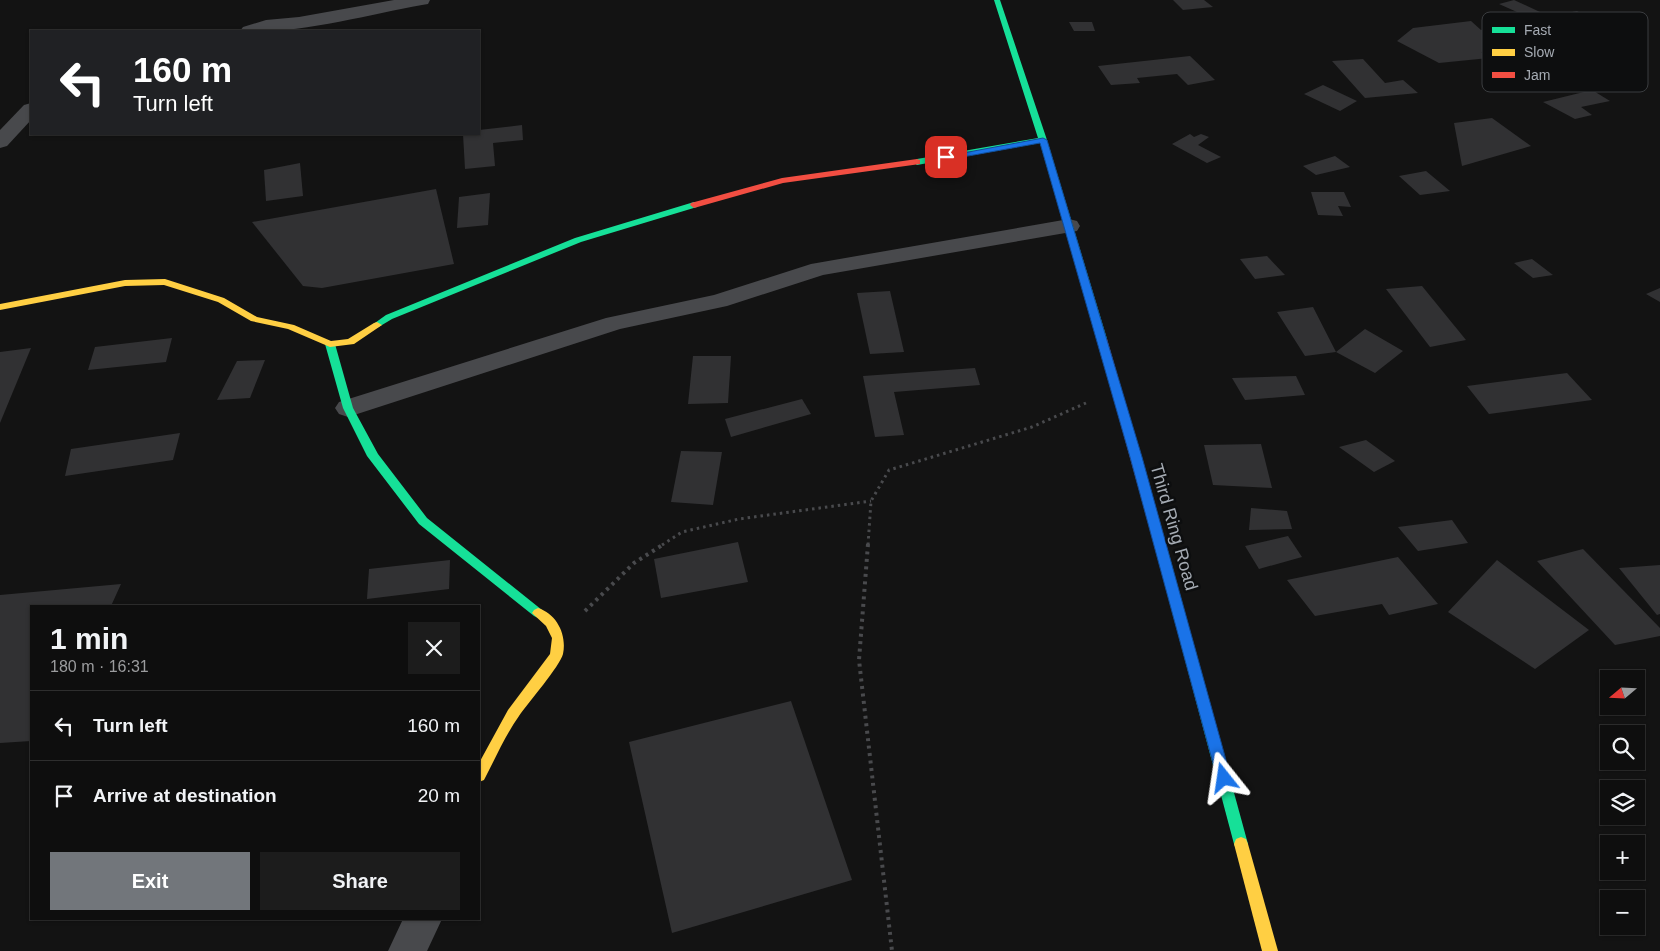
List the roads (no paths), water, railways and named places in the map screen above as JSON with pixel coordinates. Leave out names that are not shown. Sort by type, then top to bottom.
[{"type":"street","points":[[252,30],[266,26],[422,0]]},
{"type":"street","name":"Third Ring Road","points":[[998,0],[1043,140],[1119,396],[1194,663],[1270,951]]},
{"type":"street","points":[[0,142],[30,110]]},
{"type":"street","points":[[0,307],[125,283],[165,282],[221,300],[254,319],[291,327],[330,344],[350,342],[389,318],[578,240],[649,217],[749,188],[782,181],[888,167],[1043,140]]},
{"type":"street","points":[[348,408],[615,323],[719,301],[819,269],[1069,226]]},
{"type":"street","points":[[330,344],[348,408],[373,456],[423,521],[551,623],[558,638],[556,655],[513,714],[480,774]]},
{"type":"street","points":[[408,951],[423,920]]}]
